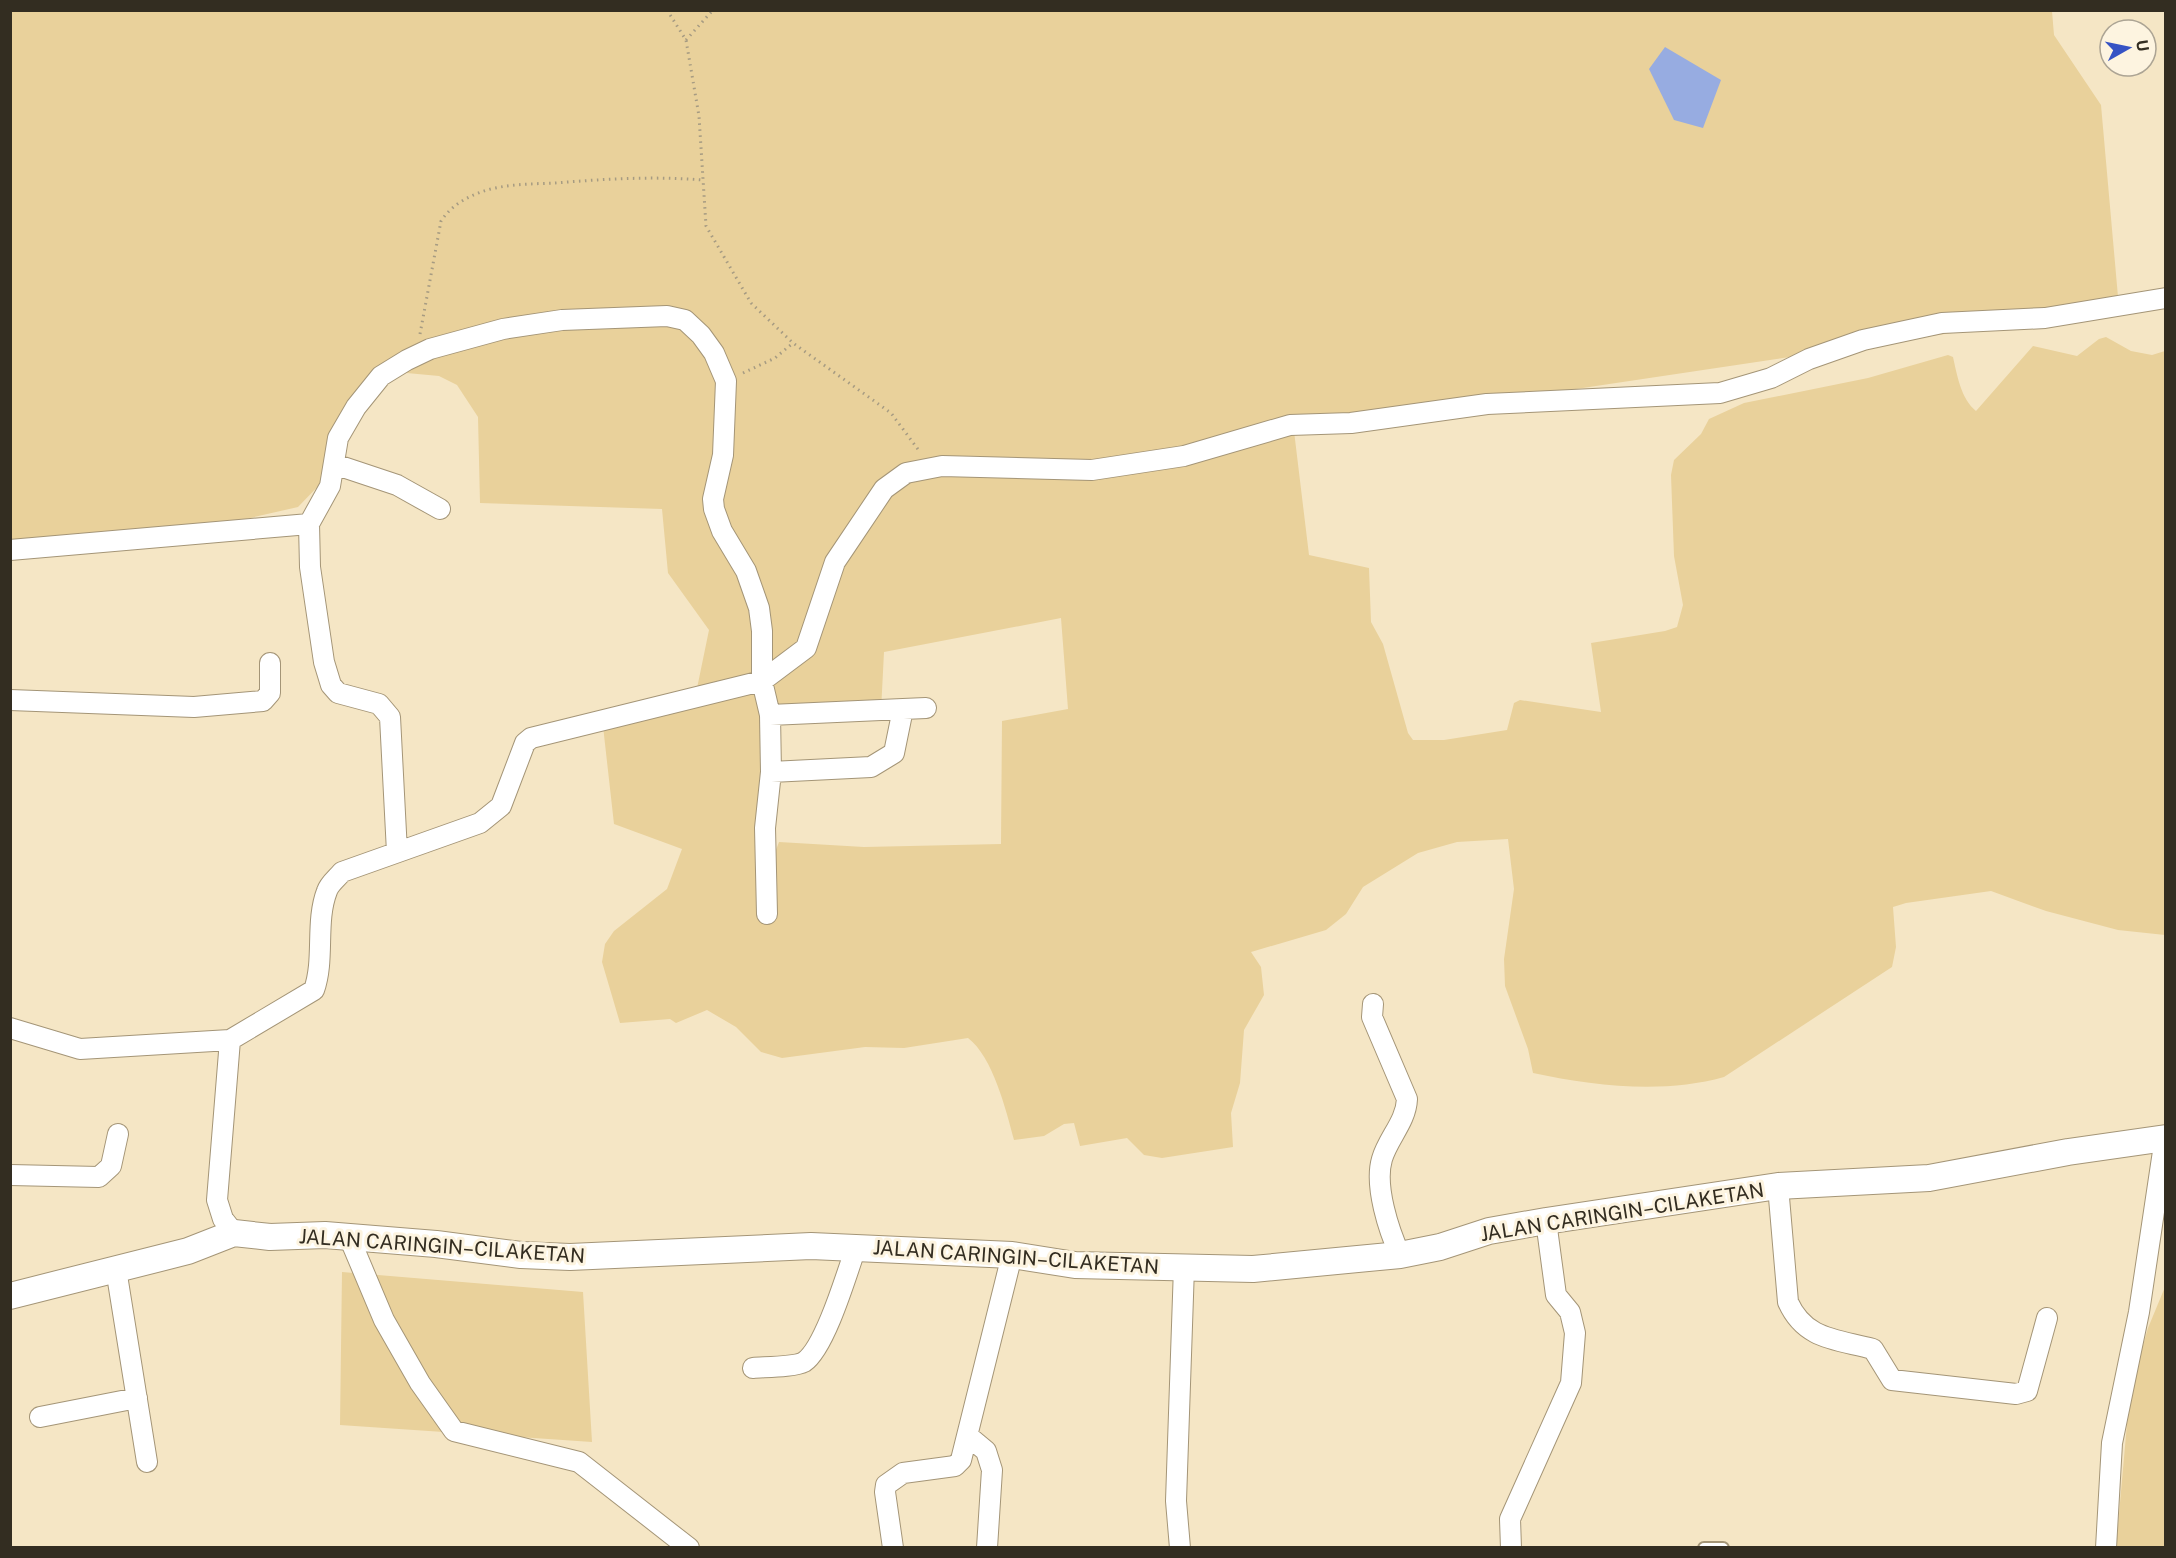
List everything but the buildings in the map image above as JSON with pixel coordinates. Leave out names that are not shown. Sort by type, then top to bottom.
[{"type":"street","points":[[10,1028],[80,1049],[230,1040],[314,990],[319,976],[322,910],[327,888],[342,872],[480,823],[494,814],[501,806],[525,743],[531,738],[762,681],[806,648],[835,562],[884,489],[906,473],[942,466],[1092,470],[1184,456],[1290,425],[1351,423],[1486,404],[1720,393],[1771,378],[1809,359],[1863,340],[1942,323],[2045,318],[2166,298]]},
{"type":"street","points":[[398,852],[390,717],[379,704],[338,693],[331,686],[324,662],[310,567],[309,524],[330,486],[338,438],[356,407],[381,376],[407,360],[430,350],[503,329],[562,320],[667,316],[685,320],[701,335],[714,353],[726,381],[723,455],[713,499],[722,531],[746,571],[759,608],[762,631],[762,681],[770,715],[771,772],[765,828],[766,914]]},
{"type":"street","points":[[334,464],[397,485],[440,509]]},
{"type":"street","points":[[10,550],[309,524]]},
{"type":"street","points":[[10,700],[194,707],[263,700],[270,693],[270,663]]},
{"type":"street","points":[[770,715],[926,708]]},
{"type":"street","points":[[771,772],[871,767],[881,764],[894,753],[903,709]]},
{"type":"street","points":[[1372,1004],[1372,1017],[1407,1099],[1407,1111],[1381,1160],[1381,1185],[1388,1228],[1400,1255]]},
{"type":"street","points":[[230,1040],[217,1200],[223,1219],[234,1233]]},
{"type":"street","points":[[10,1175],[99,1177],[111,1166],[118,1134]]},
{"type":"street","points":[[2106,1548],[2112,1443],[2139,1312],[2165,1138]]},
{"type":"street","name":"JALAN CARINGIN–CILAKETAN","points":[[10,1296],[188,1251],[234,1233],[270,1237],[325,1234],[521,1255],[570,1257],[812,1246],[1012,1255],[1075,1265],[1253,1269],[1400,1255],[1440,1247],[1489,1231],[1778,1186],[1929,1178],[2068,1152],[2165,1138]]},
{"type":"street","points":[[1778,1186],[1788,1302],[1796,1319],[1809,1331],[1873,1349],[1892,1380],[2016,1394],[2027,1391],[2047,1318]]},
{"type":"street","points":[[1511,1548],[1510,1519],[1571,1383],[1575,1333],[1570,1312],[1556,1295],[1546,1221]]},
{"type":"street","points":[[349,1237],[384,1320],[420,1383],[454,1431],[461,1435],[579,1462],[689,1548]]},
{"type":"street","points":[[753,1368],[802,1363],[813,1353],[821,1340],[856,1247]]},
{"type":"street","points":[[893,1548],[886,1485],[903,1473],[955,1466],[961,1460],[1012,1255]]},
{"type":"street","points":[[1180,1548],[1176,1501],[1184,1267]]},
{"type":"street","points":[[116,1269],[147,1462]]},
{"type":"street","points":[[40,1417],[137,1398]]},
{"type":"street","points":[[968,1436],[986,1451],[992,1470],[987,1548]]},
{"type":"lane","points":[[1704,1548],[1723,1548]]},
{"type":"path","points":[[667,10],[686,40],[699,116],[706,226],[751,303],[793,344],[891,413],[916,448],[942,466]]},
{"type":"path","points":[[686,40],[713,10]]},
{"type":"path","points":[[407,360],[418,341],[441,221],[448,211],[461,201],[483,191],[522,185],[640,177],[703,180]]},
{"type":"path","points":[[726,381],[775,358],[793,344]]},
{"type":"shaded area","points":[[11,11],[2052,11],[2054,35],[2101,105],[2119,308],[1294,431],[1309,555],[1369,568],[1371,622],[1383,644],[1408,733],[1413,740],[1444,740],[1507,730],[1514,703],[1520,700],[1601,712],[1591,643],[1677,627],[1683,605],[1674,556],[1671,475],[1674,460],[1701,434],[1709,419],[1744,403],[1868,378],[1948,355],[1953,357],[1963,393],[1976,411],[2033,346],[2077,356],[2099,339],[2106,337],[2131,351],[2152,355],[2165,351],[2165,935],[2118,930],[2046,911],[1991,891],[1906,903],[1893,907],[1896,947],[1892,967],[1724,1077],[1653,1087],[1580,1082],[1533,1073],[1528,1049],[1505,986],[1504,959],[1514,889],[1508,839],[1457,842],[1418,853],[1363,887],[1346,914],[1326,930],[1251,952],[1261,967],[1264,995],[1244,1030],[1240,1083],[1231,1113],[1233,1147],[1162,1158],[1144,1155],[1127,1138],[1080,1146],[1074,1123],[1064,1124],[1044,1136],[1014,1140],[1003,1100],[991,1071],[985,1058],[968,1038],[904,1048],[865,1047],[782,1058],[761,1052],[736,1027],[707,1010],[676,1023],[670,1019],[620,1023],[602,962],[605,944],[614,931],[667,889],[682,849],[614,824],[603,726],[695,698],[709,630],[668,573],[662,509],[480,503],[478,417],[457,385],[439,376],[396,372],[365,380],[327,477],[298,507],[224,524],[11,542]],"holes":[[[1061,618],[1068,709],[1002,721],[1001,844],[864,847],[779,842],[771,863],[774,710],[881,711],[884,652]]]},
{"type":"shaded area","points":[[342,1272],[583,1292],[592,1442],[340,1425]]},
{"type":"shaded area","points":[[2165,1287],[2165,1547],[2116,1548],[2130,1390],[2148,1328]]},
{"type":"water","points":[[1665,47],[1721,80],[1703,128],[1674,120],[1649,69]]}]
